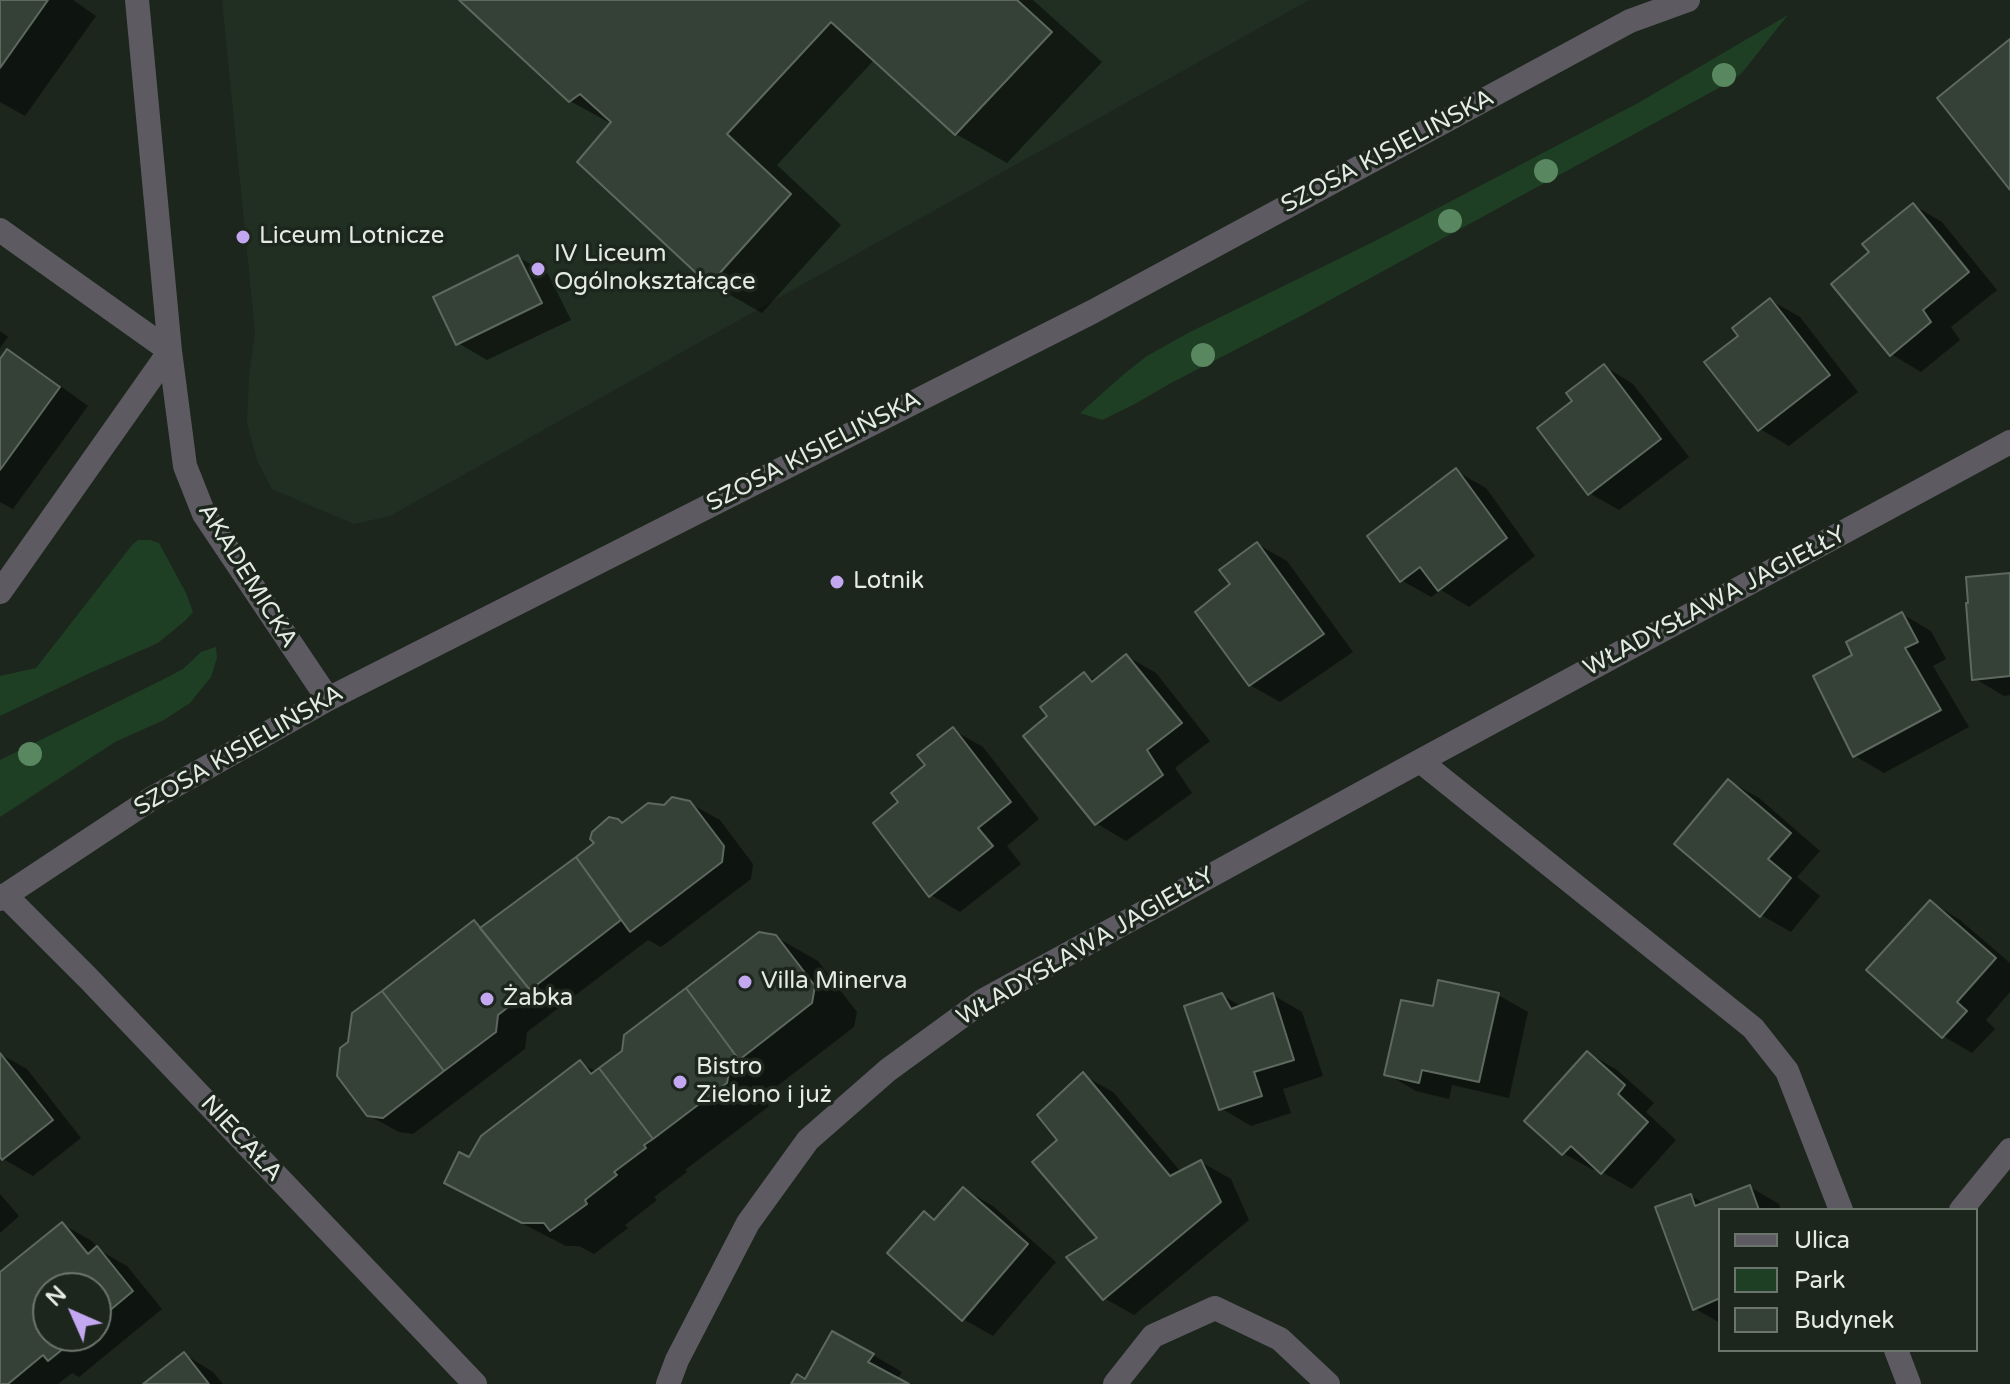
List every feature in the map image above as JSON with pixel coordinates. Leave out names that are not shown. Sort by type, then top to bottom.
[{"type":"street","name":"AKADEMICKA","points":[[137,0],[170,351],[185,466],[204,514],[328,699]]},
{"type":"street","name":"SZOSA KISIELIŃSKA","points":[[1630,21],[1651,0]]},
{"type":"street","name":"SZOSA KISIELIŃSKA","points":[[3,897],[151,799],[328,699],[1092,312],[1630,21],[1688,0]]},
{"type":"street","points":[[0,230],[170,351],[0,592]]},
{"type":"street","name":"WŁADYSŁAWA JAGIEŁŁY","points":[[668,1384],[677,1360],[748,1223],[808,1140],[888,1070],[984,1000],[2010,442]]},
{"type":"street","points":[[1420,761],[1753,1028],[1787,1071],[1840,1208]]},
{"type":"street","name":"NIECAŁA","points":[[3,897],[88,978],[475,1384]]},
{"type":"street","points":[[1963,1208],[2010,1150]]},
{"type":"street","points":[[1115,1384],[1153,1336],[1215,1308],[1280,1339],[1328,1384]]},
{"type":"street","points":[[1897,1352],[1909,1384]]},
{"type":"shaded area","name":"IV Liceum Ogólnokształcące","points":[[222,0],[1309,0],[390,516],[354,524],[272,489],[257,460],[247,423],[255,332]]},
{"type":"green space","points":[[1788,15],[1741,74],[1717,89],[1133,405],[1102,420],[1080,413],[1147,356],[1186,334],[1377,240],[1638,103]]},
{"type":"green space","points":[[138,540],[159,543],[193,612],[158,643],[0,716],[0,676],[36,668]]},
{"type":"green space","points":[[216,647],[217,658],[211,677],[190,703],[164,720],[115,742],[0,817],[0,760],[162,680],[183,669],[201,652]]},
{"type":"building","points":[[0,0],[48,0],[0,68]]},
{"type":"building","points":[[459,0],[1017,0],[1052,32],[955,135],[831,22],[727,134],[791,194],[709,285],[577,162],[611,122],[580,94],[569,102]]},
{"type":"building","points":[[2010,39],[2010,190],[1937,98]]},
{"type":"building","points":[[1913,203],[1969,272],[1923,310],[1931,322],[1890,356],[1831,284],[1869,252],[1862,244]]},
{"type":"building","points":[[518,255],[542,303],[456,345],[433,297]]},
{"type":"building","points":[[1770,298],[1830,375],[1758,431],[1704,362],[1738,336],[1732,328]]},
{"type":"building","points":[[7,349],[60,387],[0,470],[0,359]]},
{"type":"building","points":[[1604,364],[1661,439],[1588,495],[1537,428],[1572,401],[1566,393]]},
{"type":"building","points":[[1456,468],[1507,538],[1438,591],[1420,567],[1400,582],[1367,536]]},
{"type":"building","points":[[1257,542],[1324,634],[1249,686],[1195,612],[1230,584],[1219,570]]},
{"type":"building","points":[[2010,573],[2010,676],[1972,680],[1966,577]]},
{"type":"building","points":[[1902,612],[1918,642],[1905,648],[1941,710],[1853,757],[1813,676],[1852,655],[1846,642]]},
{"type":"building","points":[[1126,654],[1182,723],[1147,750],[1163,775],[1095,825],[1023,736],[1047,716],[1040,707],[1084,672],[1092,682]]},
{"type":"building","points":[[953,727],[1011,802],[978,828],[993,846],[929,897],[873,823],[898,802],[891,793],[925,765],[917,755]]},
{"type":"building","points":[[1728,779],[1791,833],[1768,859],[1791,878],[1760,917],[1674,844]]},
{"type":"building","points":[[672,797],[690,801],[724,846],[722,862],[630,932],[576,857],[594,843],[590,839],[592,832],[609,817],[622,823],[648,803],[664,805]]},
{"type":"building","points":[[576,857],[621,920],[530,990],[480,928]]},
{"type":"building","points":[[1930,900],[1996,958],[1957,1002],[1967,1011],[1942,1038],[1866,970]]},
{"type":"building","points":[[474,920],[530,990],[498,1015],[496,1032],[444,1071],[382,991]]},
{"type":"building","points":[[759,932],[776,935],[815,986],[812,1003],[739,1060],[686,988]]},
{"type":"building","points":[[1438,980],[1499,993],[1479,1082],[1422,1070],[1419,1083],[1384,1075],[1401,1000],[1433,1006]]},
{"type":"building","points":[[686,988],[739,1060],[730,1067],[727,1083],[653,1139],[599,1068],[622,1051],[624,1035]]},
{"type":"building","points":[[382,991],[444,1071],[383,1118],[367,1116],[337,1076],[340,1048],[348,1042],[352,1013]]},
{"type":"building","points":[[1222,993],[1231,1009],[1273,993],[1294,1060],[1254,1072],[1262,1096],[1219,1110],[1184,1006]]},
{"type":"building","points":[[1587,1051],[1625,1085],[1618,1094],[1648,1122],[1601,1174],[1571,1146],[1562,1155],[1524,1121]]},
{"type":"building","points":[[0,1053],[53,1120],[2,1160],[0,1157]]},
{"type":"building","points":[[580,1060],[591,1074],[599,1068],[653,1139],[614,1172],[617,1175],[585,1200],[587,1204],[550,1231],[544,1223],[522,1223],[444,1183],[459,1152],[469,1157],[481,1136]]},
{"type":"building","points":[[1083,1072],[1170,1176],[1201,1160],[1221,1202],[1103,1300],[1066,1257],[1097,1238],[1032,1162],[1057,1140],[1037,1115]]},
{"type":"building","points":[[1750,1185],[1758,1208],[1718,1208],[1718,1299],[1693,1310],[1655,1207],[1691,1194],[1695,1206]]},
{"type":"building","points":[[963,1187],[1028,1244],[962,1321],[887,1253],[924,1211],[934,1220]]},
{"type":"building","points":[[62,1222],[88,1254],[97,1246],[133,1291],[112,1309],[112,1272],[32,1272],[32,1352],[59,1352],[48,1361],[43,1355],[8,1384],[0,1384],[0,1272]]},
{"type":"building","points":[[832,1331],[874,1354],[868,1362],[909,1384],[791,1384],[797,1374],[805,1379]]},
{"type":"building","points":[[184,1352],[209,1384],[143,1384]]},
{"type":"place","name":"Liceum Lotnicze","points":[[243,237]]},
{"type":"place","name":"IV Liceum Ogólnokształcące","points":[[538,269]]},
{"type":"place","name":"Lotnik","points":[[837,582]]},
{"type":"place","name":"Villa Minerva","points":[[745,982]]},
{"type":"place","name":"Żabka","points":[[487,999]]},
{"type":"place","name":"Bistro Zielono i już","points":[[680,1082]]}]
